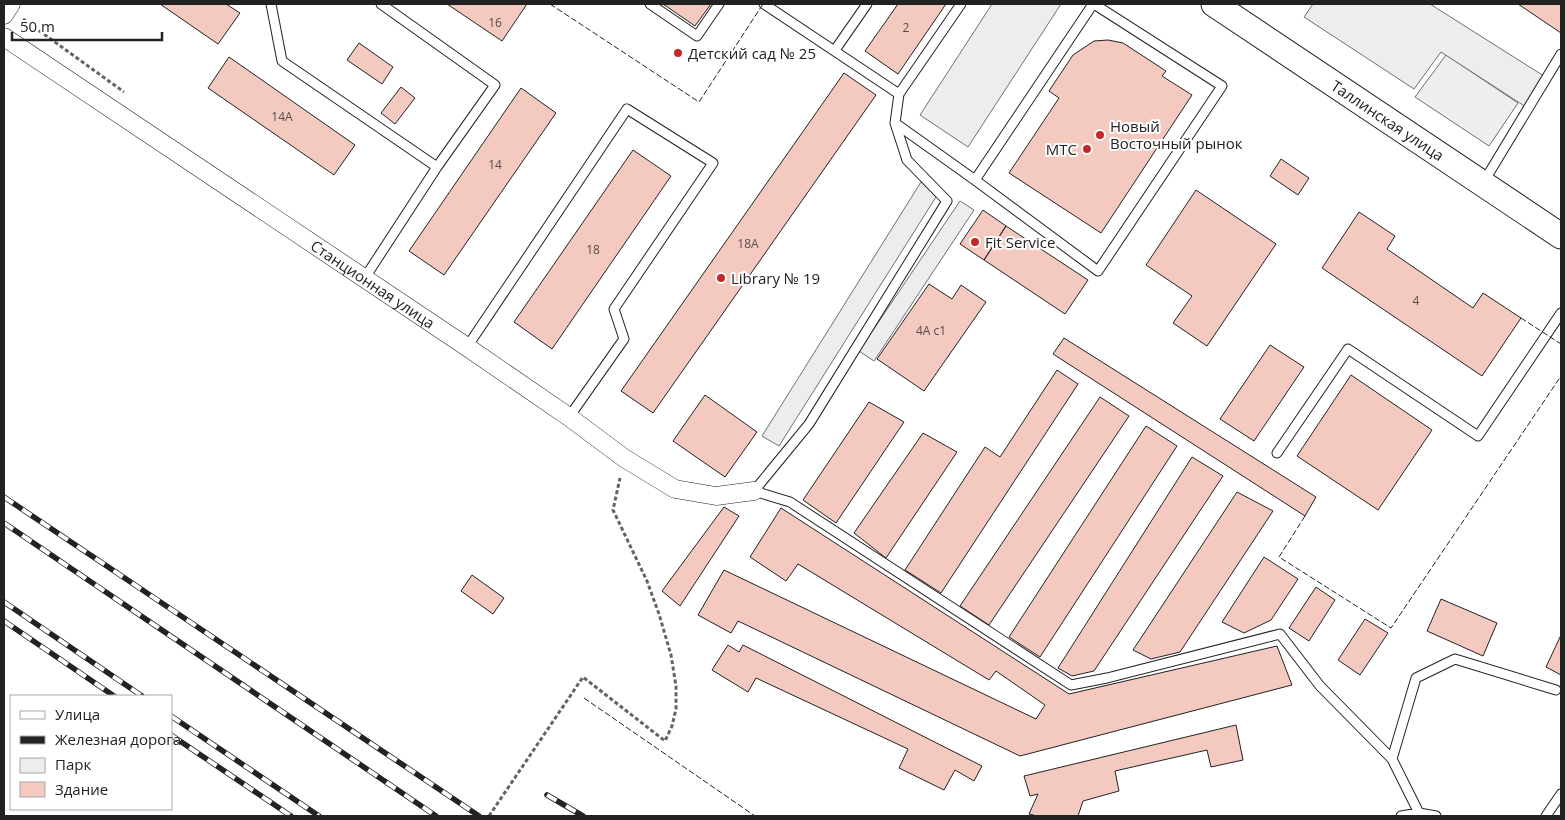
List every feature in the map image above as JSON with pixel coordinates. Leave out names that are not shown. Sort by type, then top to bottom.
[{"type":"street","points":[[4,15],[11,4]]},
{"type":"street","name":"Таллинская улица","points":[[1214,4],[1561,236]]},
{"type":"street","name":"Станционная улица","points":[[4,37],[467,347],[569,417],[624,458],[675,489],[716,496],[754,491]]},
{"type":"lane","points":[[271,4],[282,62],[437,167]]},
{"type":"lane","points":[[364,279],[437,167],[495,85],[380,4]]},
{"type":"lane","points":[[650,4],[697,36],[719,4]]},
{"type":"lane","points":[[764,4],[899,94]]},
{"type":"lane","points":[[835,50],[867,4]]},
{"type":"lane","points":[[961,4],[899,94],[895,123],[907,160],[947,201],[809,424],[754,491],[790,502],[1071,685],[1107,678],[1280,634],[1320,686],[1392,759],[1420,813]]},
{"type":"lane","points":[[895,123],[1098,271],[1222,86],[1094,4],[975,180]]},
{"type":"lane","points":[[1483,183],[1561,54]]},
{"type":"lane","points":[[467,347],[627,109],[713,163],[614,309],[624,339],[569,417]]},
{"type":"lane","points":[[1277,453],[1348,349],[1478,436],[1561,313]]},
{"type":"lane","points":[[1392,759],[1416,678],[1455,659],[1556,690]]},
{"type":"lane","points":[[1546,816],[1561,794]]},
{"type":"lane","points":[[1401,816],[1420,813],[1436,816]]},
{"type":"path","points":[[489,816],[583,677],[665,741],[672,726],[676,708],[676,686],[671,655],[647,581],[614,510],[624,458]]},
{"type":"green space","points":[[1446,55],[1518,103],[1489,146],[1415,97]]},
{"type":"shaded area","points":[[992,4],[1061,4],[968,147],[920,115]]},
{"type":"shaded area","points":[[1313,4],[1430,4],[1547,78],[1529,109],[1441,52],[1414,89],[1304,17]]},
{"type":"shaded area","points":[[921,182],[936,197],[779,446],[762,436]]},
{"type":"shaded area","points":[[960,201],[974,210],[874,361],[859,351]]},
{"type":"building","points":[[160,4],[226,4],[240,13],[218,44]]},
{"type":"building","points":[[447,4],[527,4],[502,41]]},
{"type":"building","points":[[663,4],[711,4],[695,26]]},
{"type":"building","points":[[898,4],[946,4],[898,74],[865,51]]},
{"type":"building","points":[[1518,4],[1561,4],[1561,33]]},
{"type":"building","name":"Новый Восточный рынок","points":[[1108,40],[1123,43],[1166,71],[1162,76],[1192,95],[1101,233],[1009,173],[1059,98],[1049,91],[1073,55],[1094,41]]},
{"type":"building","points":[[359,43],[393,67],[382,84],[347,60]]},
{"type":"building","points":[[229,57],[355,145],[334,175],[208,88]]},
{"type":"building","points":[[844,73],[876,95],[653,413],[621,391]]},
{"type":"building","points":[[401,87],[415,98],[395,124],[381,113]]},
{"type":"building","points":[[521,88],[556,113],[444,275],[409,251]]},
{"type":"building","points":[[633,150],[671,176],[552,349],[514,322]]},
{"type":"building","points":[[1281,159],[1309,178],[1298,195],[1270,176]]},
{"type":"building","points":[[1196,190],[1276,244],[1207,346],[1173,323],[1192,296],[1146,265]]},
{"type":"building","points":[[983,210],[1006,226],[984,260],[960,244]]},
{"type":"building","points":[[1359,212],[1395,236],[1387,249],[1473,308],[1483,293],[1521,318],[1482,376],[1322,268]]},
{"type":"building","points":[[1006,226],[1088,280],[1065,314],[984,260]]},
{"type":"building","points":[[929,284],[952,299],[961,285],[986,302],[924,391],[877,359]]},
{"type":"building","points":[[1064,338],[1316,497],[1305,516],[1053,354]]},
{"type":"building","points":[[1270,345],[1304,367],[1254,441],[1220,419]]},
{"type":"building","points":[[1057,370],[1078,384],[941,593],[905,570],[985,447],[1000,457]]},
{"type":"building","points":[[1351,375],[1432,430],[1378,510],[1297,456]]},
{"type":"building","points":[[705,395],[757,432],[725,477],[673,441]]},
{"type":"building","points":[[1100,397],[1129,416],[989,625],[960,606]]},
{"type":"building","points":[[869,402],[904,422],[836,523],[803,500]]},
{"type":"building","points":[[1146,426],[1177,446],[1040,657],[1009,637]]},
{"type":"building","points":[[923,433],[957,452],[886,558],[854,533]]},
{"type":"building","points":[[1192,457],[1223,476],[1094,671],[1072,676],[1058,668]]},
{"type":"building","points":[[1237,492],[1273,511],[1180,652],[1151,659],[1133,650]]},
{"type":"building","points":[[724,507],[739,516],[680,606],[662,591]]},
{"type":"building","points":[[781,508],[1069,694],[1277,646],[1292,685],[1020,756],[738,621],[731,633],[698,615],[724,570],[1036,719],[1045,705],[996,671],[989,680],[798,564],[786,581],[750,557]]},
{"type":"building","points":[[1264,557],[1298,579],[1271,620],[1244,633],[1222,622]]},
{"type":"building","points":[[472,575],[504,598],[493,614],[461,591]]},
{"type":"building","points":[[1316,587],[1335,600],[1309,641],[1289,628]]},
{"type":"building","points":[[1441,599],[1497,623],[1483,656],[1427,631]]},
{"type":"building","points":[[1365,619],[1388,633],[1360,675],[1338,660]]},
{"type":"building","points":[[1561,635],[1561,675],[1546,667]]},
{"type":"building","points":[[728,645],[739,652],[743,645],[982,766],[974,781],[955,770],[944,790],[899,768],[908,749],[756,678],[748,692],[712,670]]},
{"type":"building","points":[[1236,725],[1243,760],[1211,767],[1207,750],[1115,771],[1119,791],[1083,801],[1078,816],[1037,816],[1029,814],[1038,794],[1030,796],[1024,776]]},
{"type":"railway","points":[[4,497],[479,816]]},
{"type":"railway","points":[[4,523],[436,816]]},
{"type":"railway","points":[[4,602],[141,695]]},
{"type":"railway","points":[[4,621],[113,695]]},
{"type":"railway","points":[[172,717],[319,816]]},
{"type":"railway","points":[[172,736],[291,816]]},
{"type":"railway","points":[[547,795],[583,816]]},
{"type":"fence","points":[[550,4],[699,102],[763,4]]},
{"type":"fence","points":[[1521,318],[1561,344]]},
{"type":"fence","points":[[1305,516],[1279,557],[1391,628],[1561,376]]},
{"type":"fence","points":[[584,698],[755,816]]},
{"type":"place","name":"Детский сад № 25","points":[[678,53]]},
{"type":"place","name":"Новый Восточный рынок","points":[[1100,135]]},
{"type":"place","name":"МТС","points":[[1087,149]]},
{"type":"place","name":"Fit Service","points":[[975,242]]},
{"type":"place","name":"Library № 19","points":[[721,278]]}]
